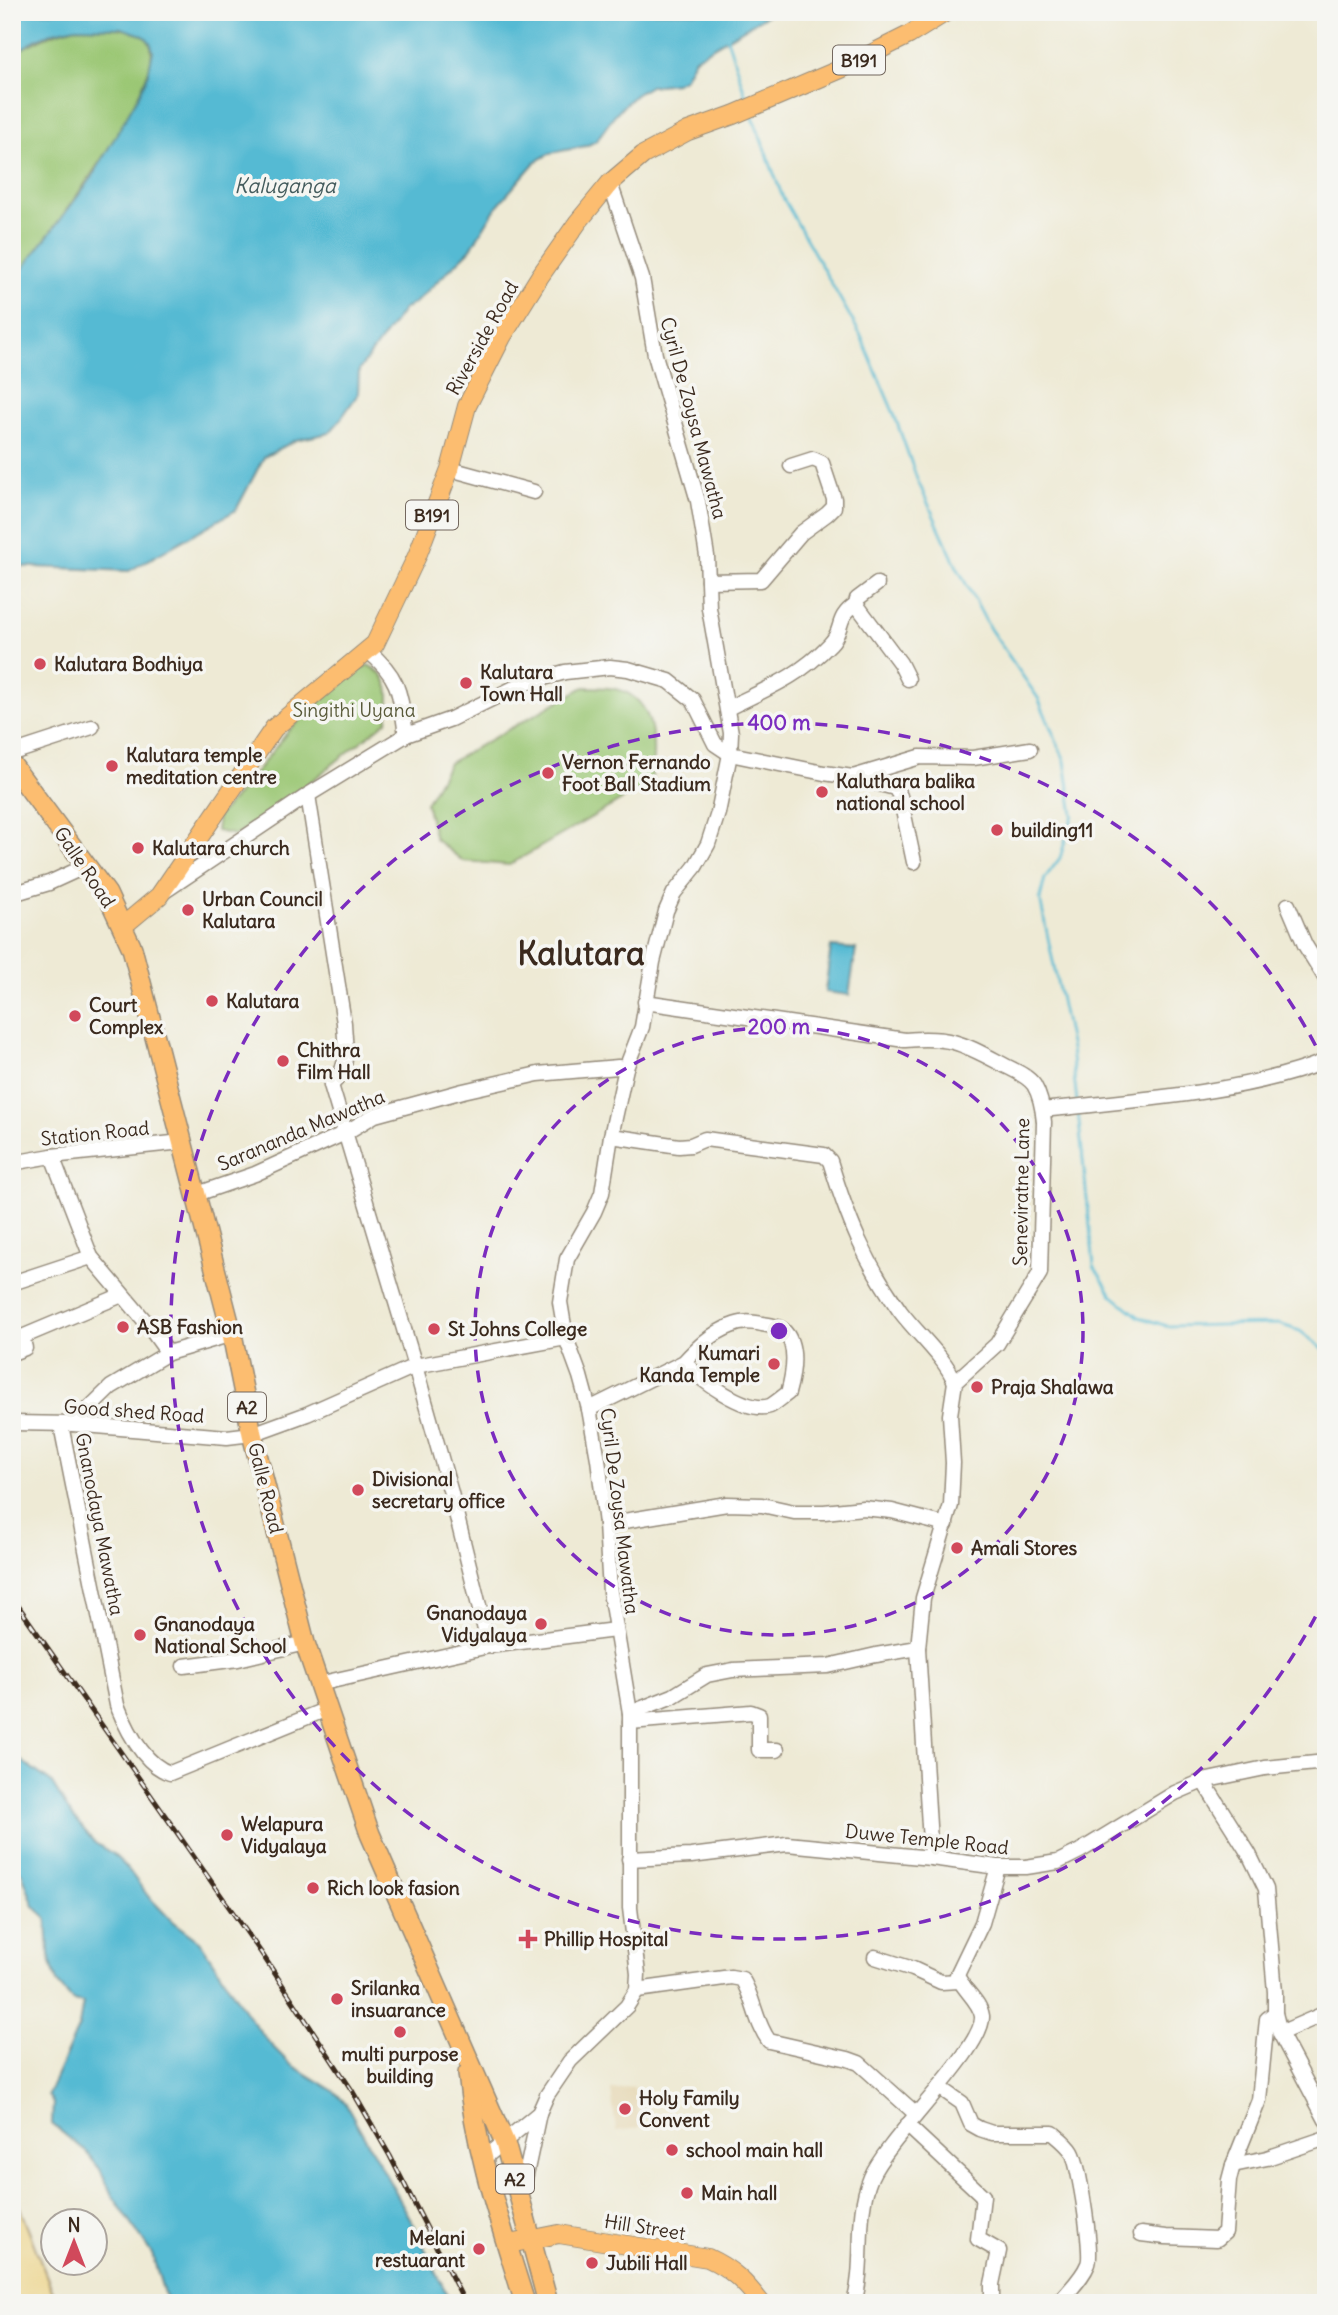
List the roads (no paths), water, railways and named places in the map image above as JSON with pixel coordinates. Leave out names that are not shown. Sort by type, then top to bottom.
[{"type":"highway","name":"Galle Road","points":[[12,765],[107,894],[132,948],[232,1334],[252,1434],[305,1643],[370,1834],[505,2143],[548,2303]]},
{"type":"highway","name":"Galle Road","points":[[467,2061],[471,2100],[483,2159],[525,2303]]},
{"type":"main road","name":"Riverside Road","points":[[123,926],[159,896],[274,728],[375,644],[417,556],[450,469],[467,406],[502,337],[540,276],[578,222],[610,183],[643,155],[688,131],[841,69],[909,35],[946,12]]},
{"type":"main road","name":"Hill Street","points":[[506,2242],[514,2244],[559,2234],[708,2258],[727,2266],[742,2278],[761,2303]]},
{"type":"street","name":"Cyril De Zoysa Mawatha","points":[[610,183],[642,278],[656,355],[698,501],[707,556],[711,621],[731,733],[730,754],[718,813],[708,844],[695,867],[674,893],[666,911],[645,1002],[642,1027],[626,1068],[602,1193],[567,1259],[560,1302],[566,1338],[589,1409],[598,1459],[606,1524],[610,1592],[630,1717],[630,1908],[638,1974],[637,1990]]},
{"type":"street","points":[[708,582],[761,580],[801,533],[834,507],[834,499],[822,463],[813,459],[791,466]]},
{"type":"street","points":[[450,469],[534,492]]},
{"type":"street","points":[[727,708],[776,687],[804,667],[832,643],[844,612],[877,584]]},
{"type":"street","points":[[856,604],[900,663],[908,679]]},
{"type":"street","points":[[368,651],[394,676],[406,735]]},
{"type":"street","points":[[159,896],[220,852],[406,735],[451,719],[522,684],[565,673],[610,667],[628,669],[669,681],[693,700],[715,744],[730,754],[853,777],[895,788],[900,796],[914,862]]},
{"type":"street","points":[[12,753],[92,727]]},
{"type":"street","points":[[853,777],[920,757],[973,758],[1030,749]]},
{"type":"street","points":[[308,795],[344,1023],[345,1060],[341,1076],[331,1085],[451,1493],[489,1646]]},
{"type":"street","points":[[12,894],[49,883],[86,866]]},
{"type":"street","points":[[1288,905],[1305,946],[1326,979]]},
{"type":"street","name":"Seneviratne Lane","points":[[645,1002],[905,1040],[940,1038],[961,1042],[1021,1074],[1034,1085],[1043,1110],[1040,1273],[997,1344],[956,1382]]},
{"type":"street","points":[[1043,1110],[1226,1086],[1301,1070],[1326,1060]]},
{"type":"street","name":"Sarananda Mawatha","points":[[197,1194],[256,1174],[345,1133],[375,1115],[538,1074],[626,1068]]},
{"type":"street","points":[[611,1136],[680,1146],[705,1139],[824,1155],[830,1161],[846,1215],[873,1272],[917,1332],[948,1365],[956,1382],[950,1415],[953,1463],[951,1505],[923,1598],[918,1648],[932,1858]]},
{"type":"street","name":"Station Road","points":[[12,1163],[182,1142]]},
{"type":"street","points":[[52,1156],[91,1256],[168,1353]]},
{"type":"street","points":[[12,1283],[91,1256]]},
{"type":"street","points":[[12,1353],[25,1348],[22,1337],[122,1295]]},
{"type":"street","points":[[589,1409],[684,1362],[709,1338],[730,1326],[746,1322],[772,1326],[783,1331],[791,1344],[794,1359],[788,1393],[772,1405],[760,1408],[732,1398],[696,1376],[684,1362]]},
{"type":"street","points":[[67,1424],[111,1387],[168,1353],[232,1334]]},
{"type":"street","name":"Good shed Road","points":[[12,1423],[67,1424],[227,1437],[252,1434],[307,1414],[415,1366],[566,1338]]},
{"type":"street","name":"Gnanodaya Mawatha","points":[[67,1424],[117,1705],[136,1742],[157,1769],[170,1773],[327,1709]]},
{"type":"street","points":[[606,1524],[727,1504],[762,1505],[794,1512],[863,1508],[892,1511],[946,1525]]},
{"type":"street","points":[[318,1684],[489,1646],[615,1630]]},
{"type":"street","points":[[184,1666],[238,1659],[305,1643]]},
{"type":"street","points":[[630,1717],[673,1696],[707,1675],[733,1670],[828,1666],[876,1654],[918,1648]]},
{"type":"street","points":[[630,1717],[751,1712],[759,1715],[760,1750],[777,1750]]},
{"type":"street","name":"Duwe Temple Road","points":[[629,1859],[691,1856],[787,1844],[998,1867],[1026,1867],[1058,1862],[1175,1793],[1203,1781],[1265,1768],[1326,1762]]},
{"type":"street","points":[[1203,1781],[1249,1854],[1266,1889],[1275,2012],[1280,2033],[1326,2120]]},
{"type":"street","points":[[853,2303],[859,2284],[861,2227],[866,2192],[873,2173],[911,2119],[967,2052],[980,2027],[982,2016],[979,2008],[957,1975],[982,1923],[998,1867]]},
{"type":"street","points":[[875,1956],[941,1982],[959,1981]]},
{"type":"street","points":[[521,2199],[539,2113],[547,2095],[570,2061],[627,2006],[637,1990],[731,1977],[742,1979],[762,2032],[769,2041],[859,2063],[983,2196],[978,2239],[999,2251],[992,2284],[992,2303]]},
{"type":"street","points":[[1141,2234],[1217,2239],[1226,2232],[1229,2180],[1259,2100],[1268,2019],[1275,2012]]},
{"type":"street","points":[[1280,2033],[1326,2013]]},
{"type":"street","points":[[939,2087],[962,2103],[971,2124],[979,2129],[992,2133],[1053,2133],[1072,2150],[1090,2261],[1079,2280],[1059,2303]]},
{"type":"street","points":[[483,2159],[539,2113]]},
{"type":"street","points":[[1233,2165],[1267,2158],[1326,2138]]},
{"type":"water","name":"Kaluganga","points":[[12,12],[772,12],[695,58],[684,79],[676,83],[650,86],[635,95],[616,113],[596,141],[586,146],[551,153],[536,161],[497,206],[470,250],[415,303],[404,309],[359,370],[358,394],[329,433],[296,440],[264,457],[236,510],[129,571],[12,566],[12,283],[91,179],[140,93],[153,51],[150,42],[142,35],[121,28],[76,27],[37,39],[12,55]]},
{"type":"water","points":[[831,947],[856,949],[849,995],[825,992]]},
{"type":"water","points":[[12,1754],[51,1782],[70,1813],[95,1843],[113,1854],[173,1922],[200,1942],[249,2017],[271,2045],[290,2064],[335,2092],[346,2104],[410,2218],[451,2303],[167,2303],[152,2254],[112,2195],[100,2169],[86,2152],[52,2124],[53,2103],[48,2095],[79,2026],[83,2003],[73,2001],[57,1983],[49,1955],[47,1920],[34,1906],[22,1873],[12,1864]]},
{"type":"waterway","points":[[727,38],[748,103]]},
{"type":"waterway","points":[[752,115],[783,198],[860,334],[894,414],[917,479],[956,565],[990,629],[1038,698],[1065,761],[1073,815],[1060,858],[1045,878],[1040,899],[1071,1049],[1077,1102]]},
{"type":"waterway","points":[[1078,1112],[1094,1266],[1112,1295],[1139,1317],[1167,1326],[1279,1324],[1300,1331],[1326,1351]]},
{"type":"railway","points":[[12,1597],[262,1954],[353,2092],[390,2156],[465,2303]]},
{"type":"place","name":"Kalutara Bodhiya","points":[[40,664]]},
{"type":"place","name":"Kalutara Town Hall","points":[[466,683]]},
{"type":"place","name":"Kalutara temple meditation centre","points":[[112,766]]},
{"type":"place","name":"Vernon Fernando Foot Ball Stadium","points":[[548,773]]},
{"type":"place","name":"Kaluthara balika national school","points":[[822,792]]},
{"type":"place","name":"building11","points":[[997,830]]},
{"type":"place","name":"Kalutara church","points":[[138,848]]},
{"type":"place","name":"Urban Council Kalutara","points":[[188,910]]},
{"type":"place","name":"Kalutara","points":[[212,1001]]},
{"type":"place","name":"Court Complex","points":[[75,1016]]},
{"type":"place","name":"Chithra Film Hall","points":[[283,1061]]},
{"type":"place","name":"ASB Fashion","points":[[123,1327]]},
{"type":"place","name":"St Johns College","points":[[434,1329]]},
{"type":"place","name":"Kumari Kanda Temple","points":[[774,1364]]},
{"type":"place","name":"Praja Shalawa","points":[[977,1387]]},
{"type":"place","name":"Divisional secretary office","points":[[358,1490]]},
{"type":"place","name":"Amali Stores","points":[[957,1548]]},
{"type":"place","name":"Gnanodaya Vidyalaya","points":[[541,1624]]},
{"type":"place","name":"Gnanodaya National School","points":[[140,1635]]},
{"type":"place","name":"Welapura Vidyalaya","points":[[227,1835]]},
{"type":"place","name":"Rich look fasion","points":[[313,1888]]},
{"type":"place","name":"Phillip Hospital","points":[[528,1939]]},
{"type":"place","name":"Srilanka insuarance","points":[[337,1999]]},
{"type":"place","name":"multi purpose building","points":[[400,2032]]},
{"type":"place","name":"Holy Family Convent","points":[[625,2109]]},
{"type":"place","name":"school main hall","points":[[672,2150]]},
{"type":"place","name":"Main hall","points":[[687,2193]]},
{"type":"place","name":"Melani restuarant","points":[[479,2249]]},
{"type":"place","name":"Jubili Hall","points":[[592,2263]]},
{"type":"district","name":"Kalutara","points":[[581,953]]},
{"type":"park label","name":"Singithi Uyana","points":[[354,710]]}]
